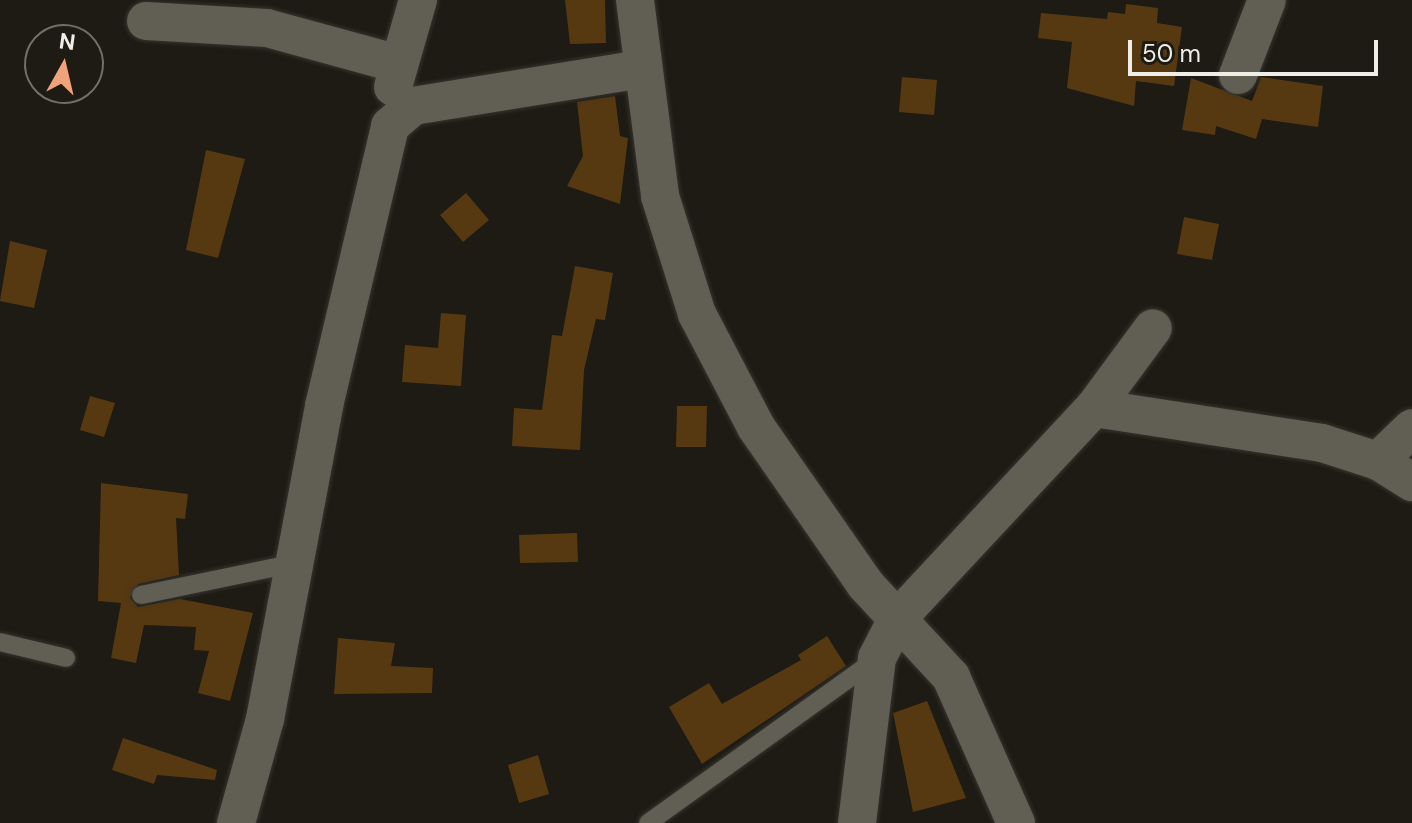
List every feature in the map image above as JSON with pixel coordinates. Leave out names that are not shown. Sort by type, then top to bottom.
[{"type":"street","points":[[236,823],[390,126],[395,63],[418,0]]},
{"type":"street","points":[[635,0],[660,196],[697,314],[756,427],[897,619],[951,677],[1016,823]]},
{"type":"street","points":[[1238,75],[1267,0]]},
{"type":"street","points":[[146,21],[267,28],[395,63]]},
{"type":"street","points":[[390,126],[413,106],[642,69]]},
{"type":"street","points":[[857,823],[877,658],[897,619],[1094,408],[1153,328]]},
{"type":"street","points":[[1094,408],[1322,443],[1395,458],[1412,482]]},
{"type":"street","points":[[1395,458],[1412,428]]},
{"type":"lane","points":[[141,595],[295,563]]},
{"type":"lane","points":[[0,642],[66,658]]},
{"type":"lane","points":[[648,823],[877,658]]},
{"type":"building","points":[[565,0],[605,0],[606,43],[570,44]]},
{"type":"building","points":[[1126,4],[1158,8],[1157,23],[1182,27],[1174,86],[1136,81],[1134,106],[1067,88],[1072,42],[1038,38],[1041,13],[1107,19],[1108,12],[1125,14]]},
{"type":"building","points":[[902,77],[937,80],[934,115],[899,112]]},
{"type":"building","points":[[1261,77],[1323,86],[1318,127],[1262,119],[1256,139],[1216,126],[1215,135],[1182,130],[1191,78],[1252,101]]},
{"type":"building","points":[[615,96],[620,136],[628,138],[620,204],[567,186],[583,156],[577,102]]},
{"type":"building","points":[[206,150],[245,159],[218,258],[186,250]]},
{"type":"building","points":[[466,193],[489,220],[463,242],[440,215]]},
{"type":"building","points":[[1184,217],[1219,224],[1212,260],[1177,254]]},
{"type":"building","points":[[10,241],[47,250],[34,308],[0,301]]},
{"type":"building","points":[[575,266],[613,273],[605,320],[596,319],[584,370],[580,450],[512,446],[514,408],[542,410],[552,335],[562,336]]},
{"type":"building","points":[[441,313],[466,315],[461,386],[402,382],[405,345],[438,348]]},
{"type":"building","points":[[90,396],[115,403],[104,437],[80,430]]},
{"type":"building","points":[[677,406],[707,406],[706,447],[676,447]]},
{"type":"building","points":[[101,483],[188,494],[185,519],[176,518],[179,575],[138,584],[130,598],[138,607],[180,599],[253,613],[230,701],[198,693],[209,651],[194,650],[196,627],[144,625],[136,663],[111,658],[121,603],[98,601]]},
{"type":"building","points":[[577,533],[578,562],[520,563],[519,535]]},
{"type":"building","points":[[827,636],[846,666],[702,764],[669,707],[709,683],[722,704],[801,660],[798,655]]},
{"type":"building","points":[[338,638],[395,643],[391,666],[433,668],[432,693],[334,694]]},
{"type":"building","points":[[927,701],[966,798],[913,812],[893,713]]},
{"type":"building","points":[[123,738],[217,770],[215,780],[157,775],[154,784],[112,770]]},
{"type":"building","points":[[538,755],[549,794],[519,803],[508,765]]}]
